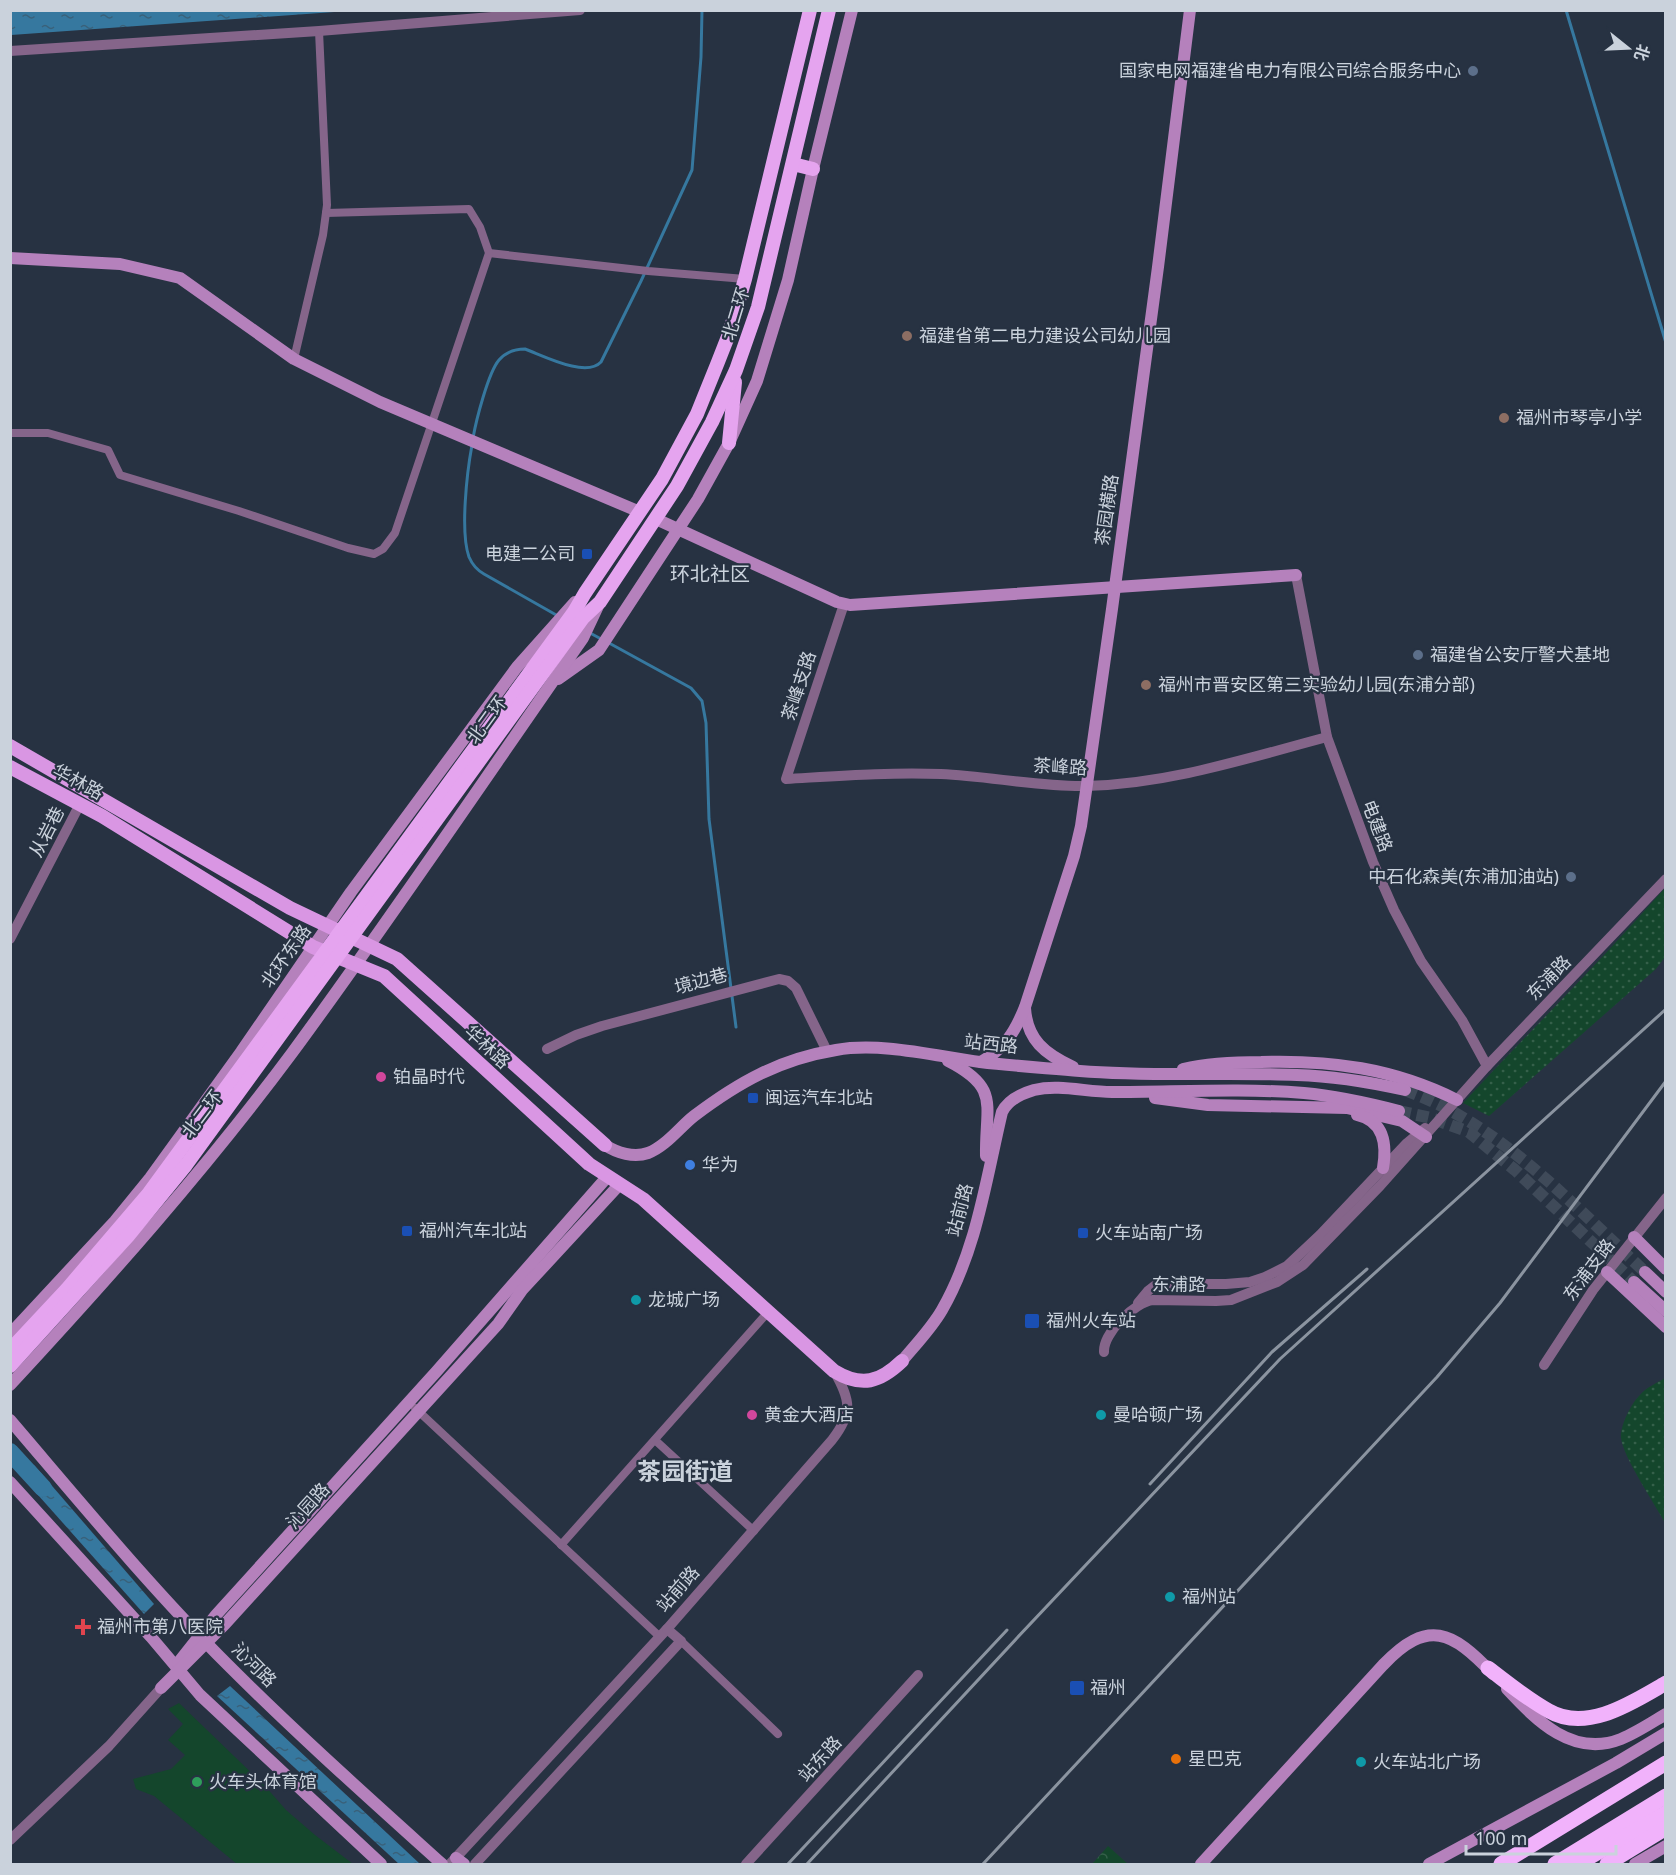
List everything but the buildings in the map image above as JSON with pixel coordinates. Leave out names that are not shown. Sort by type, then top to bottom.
[{"type":"highway","name":"北二环","points":[[10,1350],[150,1194],[570,629],[579,615],[585,593],[662,479],[696,414],[729,334],[745,279],[810,10]]},
{"type":"highway","name":"北二环","points":[[579,615],[600,602],[656,519],[695,457],[736,370],[758,307],[829,10]]},
{"type":"highway","points":[[793,164],[813,169]]},
{"type":"highway","points":[[729,443],[736,370]]},
{"type":"highway","name":"北二环","points":[[10,1366],[128,1236],[186,1165],[521,694]]},
{"type":"highway","points":[[1488,1668],[1548,1711],[1573,1718],[1607,1713],[1628,1705],[1665,1683]]},
{"type":"highway","points":[[1501,1864],[1665,1763]]},
{"type":"highway","points":[[1555,1864],[1665,1796]]},
{"type":"highway","points":[[1578,1864],[1665,1813]]},
{"type":"highway","points":[[1607,1864],[1665,1828]]},
{"type":"main road","points":[[551,684],[599,650],[610,634],[698,499],[729,443],[757,381],[788,280],[852,10]]},
{"type":"main road","name":"茶园横路","points":[[981,1062],[994,1054],[1010,1038],[1025,1007],[1074,856],[1087,786],[1115,588],[1157,279],[1190,10]]},
{"type":"main road","points":[[10,258],[120,264],[180,278],[294,359],[380,402],[640,512]]},
{"type":"main road","points":[[656,519],[844,604],[857,606],[1296,575]]},
{"type":"main road","points":[[10,1385],[128,1256],[291,1054],[369,947],[551,684],[570,629],[579,615]]},
{"type":"main road","name":"北环东路","points":[[10,1334],[137,1195],[235,1061],[327,927],[517,667],[570,629]]},
{"type":"main road","name":"华林路","points":[[10,747],[327,927],[397,959],[605,1145]]},
{"type":"main road","name":"华林路","points":[[10,767],[80,804],[313,947],[384,976],[589,1164],[644,1199],[834,1371],[854,1381],[868,1381],[884,1376],[902,1360]]},
{"type":"main road","points":[[1025,1007],[1030,1031],[1037,1042],[1057,1060],[1081,1071]]},
{"type":"main road","name":"站西路","points":[[605,1145],[624,1153],[649,1152],[714,1101],[753,1076],[774,1066],[827,1052],[861,1048],[1081,1071],[1323,1076],[1405,1090]]},
{"type":"main road","points":[[938,1055],[975,1077],[988,1098],[987,1178]]},
{"type":"main road","points":[[1159,1074],[1210,1063],[1280,1061],[1328,1063],[1398,1075],[1436,1089],[1457,1100]]},
{"type":"main road","name":"站前路","points":[[902,1360],[929,1330],[948,1299],[968,1252],[1002,1112],[1006,1104],[1034,1090],[1054,1087],[1106,1092]]},
{"type":"main road","points":[[1106,1092],[1208,1105],[1334,1107],[1395,1118],[1409,1124],[1423,1135]]},
{"type":"main road","points":[[1106,1092],[1304,1093],[1350,1099],[1399,1111]]},
{"type":"main road","points":[[1334,1107],[1368,1118],[1378,1127],[1385,1151],[1383,1168]]},
{"type":"main road","name":"沁园路","points":[[161,1688],[614,1180]]},
{"type":"main road","points":[[1634,1237],[1665,1269]]},
{"type":"main road","points":[[1607,1272],[1665,1328]]},
{"type":"main road","points":[[1645,1272],[1665,1292]]},
{"type":"main road","points":[[1634,1281],[1665,1311]]},
{"type":"main road","name":"沁河路","points":[[10,1420],[106,1532],[204,1639],[297,1733],[442,1864]]},
{"type":"main road","points":[[10,1482],[151,1637],[211,1707],[381,1864]]},
{"type":"main road","points":[[1201,1864],[1383,1665],[1404,1645],[1424,1636],[1444,1636],[1464,1647],[1488,1668],[1516,1699],[1556,1734],[1578,1742],[1595,1744],[1612,1742],[1665,1714]]},
{"type":"main road","points":[[1429,1864],[1616,1763],[1665,1733]]},
{"type":"main road","points":[[1635,1864],[1665,1846]]},
{"type":"street","points":[[10,51],[580,10]]},
{"type":"street","points":[[294,359],[326,213],[319,30]]},
{"type":"street","points":[[10,433],[48,433],[108,450],[120,475],[239,511],[348,549],[374,554],[383,549],[395,533],[489,253],[480,227],[469,208],[326,213]]},
{"type":"street","points":[[489,253],[635,270],[745,279]]},
{"type":"street","name":"电建路","points":[[1296,575],[1327,736],[1373,862],[1394,910],[1421,961],[1462,1020],[1487,1066]]},
{"type":"street","name":"茶峰支路","points":[[786,779],[844,604]]},
{"type":"street","name":"茶峰路","points":[[786,779],[884,773],[943,774],[1087,786],[1142,782],[1186,774],[1327,736]]},
{"type":"street","name":"从岩巷","points":[[10,939],[80,804]]},
{"type":"street","name":"东浦路","points":[[1129,1314],[1139,1304],[1149,1300],[1216,1301],[1238,1298],[1286,1277],[1318,1251],[1487,1066],[1665,879]]},
{"type":"street","name":"境边巷","points":[[547,1049],[602,1026],[723,992],[779,979],[793,984],[827,1052]]},
{"type":"street","name":"东浦路","points":[[1129,1314],[1148,1291],[1157,1284],[1240,1283],[1257,1280],[1280,1270],[1311,1244],[1383,1168],[1423,1135]]},
{"type":"street","name":"东浦支路","points":[[1544,1365],[1577,1311],[1665,1198]]},
{"type":"street","points":[[561,1545],[769,1311]]},
{"type":"street","points":[[1104,1352],[1106,1336],[1129,1314]]},
{"type":"street","name":"站前路","points":[[456,1862],[664,1633],[832,1440],[843,1424],[848,1404],[845,1392],[834,1371]]},
{"type":"street","points":[[414,1406],[561,1545],[664,1633]]},
{"type":"street","points":[[655,1440],[754,1531]]},
{"type":"street","name":"站前路","points":[[664,1633],[681,1641]]},
{"type":"street","points":[[475,1864],[681,1641],[778,1734]]},
{"type":"street","name":"站东路","points":[[746,1864],[918,1676]]},
{"type":"street","name":"沁园路","points":[[10,1840],[109,1746],[161,1688]]},
{"type":"green space","points":[[1665,888],[1665,957],[1656,969],[1489,1116],[1463,1103],[1615,943]]},
{"type":"green space","points":[[1665,1378],[1665,1523],[1633,1468],[1623,1446],[1621,1433],[1624,1422],[1636,1400],[1644,1391]]},
{"type":"green space","name":"火车头体育馆","points":[[179,1703],[265,1786],[286,1810],[353,1864],[237,1864],[154,1796],[136,1789],[133,1779],[171,1769],[185,1755],[168,1740],[183,1724],[168,1709]]},
{"type":"green space","points":[[1108,1846],[1128,1864],[1092,1864]]},
{"type":"water","points":[[11,10],[348,10],[348,11],[11,35]]},
{"type":"water","points":[[34,1465],[154,1604],[144,1614],[22,1477]]},
{"type":"water","points":[[230,1686],[420,1864],[399,1864],[217,1696]]},
{"type":"waterway","points":[[473,438],[491,375],[499,360],[508,353],[525,349],[564,364],[585,368],[601,362],[692,170],[701,57],[702,10]]},
{"type":"waterway","points":[[1566,10],[1666,343]]},
{"type":"waterway","points":[[472,445],[466,486],[465,518],[466,546],[470,560],[481,572],[558,616]]},
{"type":"waterway","points":[[590,633],[603,640]]},
{"type":"waterway","points":[[609,643],[691,688],[702,701],[706,723],[709,819],[736,1027]]},
{"type":"waterway","points":[[10,1452],[43,1488]]},
{"type":"tunnel","points":[[1405,1090],[1440,1105],[1504,1145],[1562,1194],[1645,1272]]},
{"type":"tunnel","points":[[1399,1111],[1431,1118],[1469,1132],[1515,1170],[1634,1282]]},
{"type":"railway","points":[[807,1864],[1280,1359],[1666,1009]]},
{"type":"railway","points":[[983,1864],[1437,1377],[1500,1303],[1666,1081]]},
{"type":"railway","points":[[1150,1484],[1272,1352],[1367,1269]]},
{"type":"railway","points":[[788,1864],[1007,1630]]},
{"type":"place","name":"国家电网福建省电力有限公司综合服务中心","points":[[1473,71]]},
{"type":"place","name":"福建省第二电力建设公司幼儿园","points":[[907,336]]},
{"type":"place","name":"福州市琴亭小学","points":[[1504,418]]},
{"type":"place","name":"电建二公司","points":[[587,554]]},
{"type":"place","name":"福建省公安厅警犬基地","points":[[1418,655]]},
{"type":"place","name":"福州市晋安区第三实验幼儿园(东浦分部)","points":[[1146,685]]},
{"type":"place","name":"中石化森美(东浦加油站)","points":[[1571,877]]},
{"type":"place","name":"铂晶时代","points":[[381,1077]]},
{"type":"place","name":"闽运汽车北站","points":[[753,1098]]},
{"type":"place","name":"华为","points":[[690,1165]]},
{"type":"place","name":"福州汽车北站","points":[[407,1231]]},
{"type":"place","name":"火车站南广场","points":[[1083,1233]]},
{"type":"place","name":"龙城广场","points":[[636,1300]]},
{"type":"place","name":"福州火车站","points":[[1032,1321]]},
{"type":"place","name":"黄金大酒店","points":[[752,1415]]},
{"type":"place","name":"曼哈顿广场","points":[[1101,1415]]},
{"type":"place","name":"福州站","points":[[1170,1597]]},
{"type":"place","name":"福州市第八医院","points":[[83,1627]]},
{"type":"place","name":"福州","points":[[1077,1688]]},
{"type":"place","name":"星巴克","points":[[1176,1759]]},
{"type":"place","name":"火车站北广场","points":[[1361,1762]]},
{"type":"place","name":"火车头体育馆","points":[[197,1782]]},
{"type":"district","name":"环北社区","points":[[710,574]]},
{"type":"district","name":"茶园街道","points":[[685,1472]]}]
